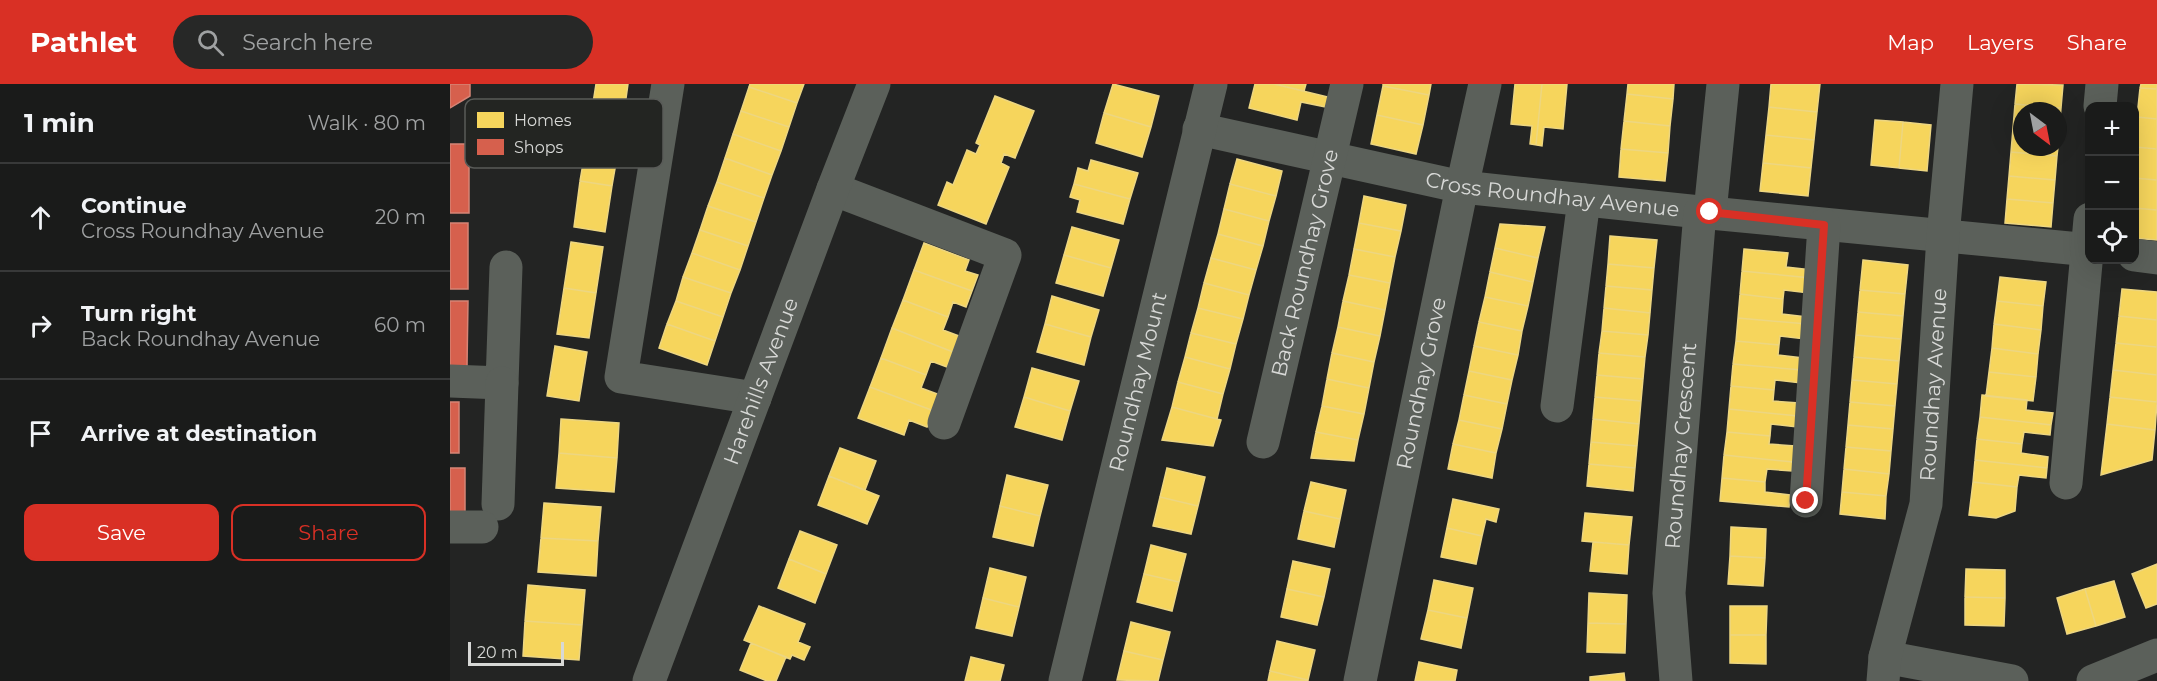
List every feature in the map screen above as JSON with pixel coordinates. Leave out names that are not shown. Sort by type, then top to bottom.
[{"type":"street","points":[[663,115],[668,84]]},
{"type":"street","name":"Harehills Avenue","points":[[649,681],[832,189],[874,84]]},
{"type":"street","name":"Roundhay Mount","points":[[1065,681],[1211,84]]},
{"type":"street","name":"Back Roundhay Grove","points":[[1263,442],[1347,84]]},
{"type":"street","name":"Roundhay Grove","points":[[1360,681],[1485,84]]},
{"type":"street","name":"Roundhay Crescent","points":[[1676,681],[1669,593],[1705,212],[1723,84]]},
{"type":"street","name":"Roundhay Avenue","points":[[1884,669],[1926,504],[1943,236],[1956,84]]},
{"type":"street","points":[[2100,102],[2102,84]]},
{"type":"street","name":"Cross Roundhay Avenue","points":[[1199,129],[1462,187],[1943,236],[2085,239]]},
{"type":"street","points":[[655,168],[621,377],[755,399]]},
{"type":"street","points":[[832,189],[1005,255],[944,423]]},
{"type":"street","points":[[1557,406],[1584,200]]},
{"type":"street","points":[[1806,501],[1824,225]]},
{"type":"street","points":[[2139,256],[2157,258]]},
{"type":"street","points":[[2066,483],[2087,264]]},
{"type":"street","points":[[450,527],[490,515],[502,383],[506,267]]},
{"type":"street","points":[[450,381],[502,383]]},
{"type":"street","points":[[2093,681],[2157,655]]},
{"type":"street","points":[[1884,669],[2012,681]]},
{"type":"building: Homes","points":[[596,84],[628,84],[626,99],[594,99]]},
{"type":"building: Homes","points":[[750,84],[804,84],[797,103],[749,87]]},
{"type":"building: Homes","points":[[1113,84],[1159,96],[1151,127],[1104,113]]},
{"type":"building: Homes","points":[[1255,84],[1274,84],[1328,97],[1326,107],[1301,102],[1297,120],[1249,108]]},
{"type":"building: Homes","points":[[1274,84],[1306,84],[1304,91]]},
{"type":"building: Homes","points":[[1383,84],[1431,84],[1429,95],[1383,86]]},
{"type":"building: Homes","points":[[1515,84],[1542,84],[1536,145],[1530,144],[1532,126],[1511,124]]},
{"type":"building: Homes","points":[[1542,84],[1567,84],[1563,129],[1544,127],[1542,146],[1536,145]]},
{"type":"building: Homes","points":[[1628,84],[1674,84],[1673,99],[1627,94]]},
{"type":"building: Homes","points":[[1771,84],[1820,84],[1817,112],[1769,107]]},
{"type":"building: Homes","points":[[2017,84],[2063,85],[2062,102],[2015,102]]},
{"type":"building: Homes","points":[[2141,84],[2157,84],[2157,89],[2140,88]]},
{"type":"building: Homes","points":[[1383,86],[1429,95],[1423,125],[1377,115]]},
{"type":"building: Homes","points":[[749,87],[797,103],[789,127],[741,111]]},
{"type":"building: Homes","points":[[2140,88],[2157,89],[2157,119],[2139,117]]},
{"type":"building: Homes","points":[[1627,94],[1673,99],[1670,126],[1624,121]]},
{"type":"building: Homes","points":[[995,96],[1034,111],[1015,158],[1004,154],[1001,163],[1009,167],[986,224],[938,205],[947,182],[953,185],[967,150],[976,154],[980,145],[976,143]]},
{"type":"building: Homes","points":[[1769,107],[1817,112],[1814,140],[1766,135]]},
{"type":"building: Homes","points":[[741,111],[789,127],[781,151],[733,134]]},
{"type":"building: Homes","points":[[1104,113],[1151,127],[1142,157],[1096,143]]},
{"type":"building: Homes","points":[[1377,115],[1423,125],[1416,154],[1371,144]]},
{"type":"building: Homes","points":[[2139,117],[2157,119],[2157,149],[2139,147]]},
{"type":"building: Homes","points":[[1875,120],[1903,122],[1899,168],[1871,165]]},
{"type":"building: Homes","points":[[1624,121],[1670,126],[1668,153],[1621,149]]},
{"type":"building: Homes","points":[[1903,122],[1931,125],[1927,171],[1899,168]]},
{"type":"building: Homes","points":[[2013,128],[2013,152],[2011,152]]},
{"type":"building: Homes","points":[[733,134],[781,151],[772,175],[725,158]]},
{"type":"building: Homes","points":[[1766,135],[1814,140],[1811,168],[1763,163]]},
{"type":"building: Homes","points":[[2139,147],[2157,149],[2157,180],[2139,178]]},
{"type":"building: Homes","points":[[1621,149],[1668,153],[1665,181],[1619,177]]},
{"type":"building: Homes","points":[[2011,152],[2013,156],[2057,156],[2055,180],[2009,176]]},
{"type":"building: Homes","points":[[725,158],[772,175],[764,198],[717,182]]},
{"type":"building: Homes","points":[[1237,159],[1282,171],[1276,196],[1230,184]]},
{"type":"building: Homes","points":[[1091,160],[1138,173],[1130,199],[1074,184],[1078,168],[1088,171]]},
{"type":"building: Homes","points":[[1763,163],[1811,168],[1808,196],[1760,191]]},
{"type":"building: Homes","points":[[582,168],[615,168],[612,186],[580,181]]},
{"type":"building: Homes","points":[[2009,176],[2055,180],[2053,203],[2007,199]]},
{"type":"building: Homes","points":[[2139,178],[2157,180],[2157,210],[2139,208]]},
{"type":"building: Homes","points":[[580,181],[612,186],[605,232],[574,227]]},
{"type":"building: Homes","points":[[717,182],[764,198],[756,222],[708,206]]},
{"type":"building: Homes","points":[[1074,184],[1130,199],[1123,224],[1077,212],[1080,200],[1070,197]]},
{"type":"building: Homes","points":[[1230,184],[1276,196],[1269,221],[1224,209]]},
{"type":"building: Homes","points":[[1364,196],[1406,205],[1401,231],[1359,223]]},
{"type":"building: Homes","points":[[2007,199],[2053,203],[2051,227],[2005,223]]},
{"type":"building: Homes","points":[[708,206],[756,222],[748,246],[700,230]]},
{"type":"building: Homes","points":[[2139,208],[2157,210],[2157,240],[2139,238]]},
{"type":"building: Homes","points":[[1224,209],[1269,221],[1263,246],[1218,234]]},
{"type":"building: Homes","points":[[1359,223],[1401,231],[1395,257],[1354,249]]},
{"type":"building: Homes","points":[[1500,224],[1545,227],[1538,258],[1495,248]]},
{"type":"building: Homes","points":[[1072,227],[1119,240],[1111,268],[1064,255]]},
{"type":"building: Homes","points":[[700,230],[748,246],[740,270],[692,253]]},
{"type":"building: Homes","points":[[1218,234],[1263,246],[1256,270],[1211,258]]},
{"type":"building: Homes","points":[[1610,236],[1657,240],[1654,268],[1608,264]]},
{"type":"building: Homes","points":[[571,242],[603,247],[596,293],[564,288]]},
{"type":"building: Homes","points":[[924,243],[969,260],[965,271],[978,275],[972,291],[914,270]]},
{"type":"building: Homes","points":[[1495,248],[1538,258],[1533,282],[1490,272]]},
{"type":"building: Homes","points":[[1354,249],[1395,257],[1390,283],[1349,275]]},
{"type":"building: Homes","points":[[1744,249],[1788,253],[1786,267],[1812,270],[1811,278],[1742,271]]},
{"type":"building: Homes","points":[[692,253],[740,270],[731,293],[683,277]]},
{"type":"building: Homes","points":[[1064,255],[1111,268],[1103,296],[1056,283]]},
{"type":"building: Homes","points":[[1211,258],[1256,270],[1249,295],[1204,283]]},
{"type":"building: Homes","points":[[1863,260],[1908,265],[1905,294],[1860,290]]},
{"type":"building: Homes","points":[[1608,264],[1654,268],[1652,290],[1606,286]]},
{"type":"building: Homes","points":[[914,270],[972,291],[966,307],[953,302],[948,317],[903,300]]},
{"type":"building: Homes","points":[[1742,271],[1811,278],[1809,293],[1784,290],[1783,299],[1740,294]]},
{"type":"building: Homes","points":[[1490,272],[1533,282],[1528,306],[1485,297]]},
{"type":"building: Homes","points":[[1349,275],[1390,283],[1385,310],[1343,301]]},
{"type":"building: Homes","points":[[683,277],[731,293],[723,317],[676,301]]},
{"type":"building: Homes","points":[[2000,277],[2046,282],[2043,306],[1997,301]]},
{"type":"building: Homes","points":[[1204,283],[1249,295],[1243,319],[1198,308]]},
{"type":"building: Homes","points":[[1606,286],[1652,290],[1650,313],[1604,308]]},
{"type":"building: Homes","points":[[564,288],[596,293],[589,338],[557,334]]},
{"type":"building: Homes","points":[[2122,289],[2157,292],[2157,320],[2119,316]]},
{"type":"building: Homes","points":[[1860,290],[1905,294],[1903,316],[1858,312]]},
{"type":"building: Homes","points":[[1740,294],[1783,299],[1782,314],[1807,317],[1807,324],[1738,318]]},
{"type":"building: Homes","points":[[1052,296],[1099,310],[1091,337],[1045,324]]},
{"type":"building: Homes","points":[[1485,297],[1528,306],[1522,331],[1479,322]]},
{"type":"building: Homes","points":[[903,300],[948,317],[943,330],[959,336],[953,352],[892,328]]},
{"type":"building: Homes","points":[[676,301],[723,317],[715,341],[667,324]]},
{"type":"building: Homes","points":[[1343,301],[1385,310],[1380,336],[1338,327]]},
{"type":"building: Homes","points":[[1997,301],[2043,306],[2041,330],[1994,324]]},
{"type":"building: Homes","points":[[1198,308],[1243,319],[1236,344],[1191,333]]},
{"type":"building: Homes","points":[[1604,308],[1650,313],[1648,335],[1602,331]]},
{"type":"building: Homes","points":[[1858,312],[1903,316],[1901,339],[1856,335]]},
{"type":"building: Homes","points":[[2119,316],[2157,320],[2157,347],[2116,343]]},
{"type":"building: Homes","points":[[1738,318],[1807,324],[1805,339],[1780,336],[1779,345],[1736,341]]},
{"type":"building: Homes","points":[[1479,322],[1522,331],[1518,355],[1474,346]]},
{"type":"building: Homes","points":[[667,324],[715,341],[707,365],[659,348]]},
{"type":"building: Homes","points":[[1045,324],[1091,337],[1084,365],[1037,352]]},
{"type":"building: Homes","points":[[1994,324],[2041,330],[2038,354],[1992,348]]},
{"type":"building: Homes","points":[[1338,327],[1380,336],[1374,362],[1332,353]]},
{"type":"building: Homes","points":[[892,328],[953,352],[947,367],[931,361],[926,375],[881,358]]},
{"type":"building: Homes","points":[[1602,331],[1648,335],[1645,357],[1599,353]]},
{"type":"building: Homes","points":[[1191,333],[1236,344],[1230,369],[1185,357]]},
{"type":"building: Homes","points":[[1856,335],[1901,339],[1899,361],[1854,357]]},
{"type":"building: Homes","points":[[1736,341],[1779,345],[1778,355],[1803,358],[1802,370],[1733,364]]},
{"type":"building: Homes","points":[[2116,343],[2157,347],[2157,375],[2113,370]]},
{"type":"building: Homes","points":[[555,346],[587,352],[579,401],[547,396]]},
{"type":"building: Homes","points":[[1474,346],[1518,355],[1512,380],[1469,371]]},
{"type":"building: Homes","points":[[1992,348],[2038,354],[2036,377],[1989,372]]},
{"type":"building: Homes","points":[[1332,353],[1374,362],[1369,388],[1327,379]]},
{"type":"building: Homes","points":[[1599,353],[1645,357],[1643,379],[1597,375]]},
{"type":"building: Homes","points":[[1185,357],[1230,369],[1223,394],[1178,382]]},
{"type":"building: Homes","points":[[1854,357],[1899,361],[1897,384],[1852,380]]},
{"type":"building: Homes","points":[[881,358],[926,375],[921,388],[940,395],[934,411],[870,387]]},
{"type":"building: Homes","points":[[1733,364],[1802,370],[1801,383],[1775,380],[1774,390],[1731,386]]},
{"type":"building: Homes","points":[[1032,368],[1079,381],[1070,411],[1024,397]]},
{"type":"building: Homes","points":[[2113,370],[2157,375],[2157,402],[2110,397]]},
{"type":"building: Homes","points":[[1469,371],[1512,380],[1507,404],[1464,395]]},
{"type":"building: Homes","points":[[1989,372],[2036,377],[2033,401],[1986,396]]},
{"type":"building: Homes","points":[[1597,375],[1643,379],[1641,401],[1595,397]]},
{"type":"building: Homes","points":[[1327,379],[1369,388],[1364,414],[1322,406]]},
{"type":"building: Homes","points":[[1852,380],[1897,384],[1895,406],[1850,402]]},
{"type":"building: Homes","points":[[1178,382],[1223,394],[1217,419],[1172,407]]},
{"type":"building: Homes","points":[[1731,386],[1774,390],[1773,401],[1799,403],[1798,416],[1729,409]]},
{"type":"building: Homes","points":[[870,387],[934,411],[927,427],[909,420],[904,435],[858,418]]},
{"type":"building: Homes","points":[[1464,395],[1507,404],[1502,429],[1459,420]]},
{"type":"building: Homes","points":[[1982,395],[2027,400],[2026,410],[2053,413],[2051,425],[1980,417]]},
{"type":"building: Homes","points":[[1024,397],[1070,411],[1062,440],[1015,427]]},
{"type":"building: Homes","points":[[1595,397],[1641,401],[1639,424],[1593,419]]},
{"type":"building: Homes","points":[[2110,397],[2157,402],[2155,430],[2107,424]]},
{"type":"building: Homes","points":[[1850,402],[1895,406],[1893,429],[1848,425]]},
{"type":"building: Homes","points":[[1322,406],[1364,414],[1358,440],[1316,432]]},
{"type":"building: Homes","points":[[1172,407],[1221,420],[1213,446],[1162,440]]},
{"type":"building: Homes","points":[[1729,409],[1798,416],[1797,427],[1771,424],[1770,436],[1727,432]]},
{"type":"building: Homes","points":[[1980,417],[2051,425],[2050,435],[2024,432],[2022,444],[1977,439]]},
{"type":"building: Homes","points":[[561,419],[619,423],[617,458],[559,453]]},
{"type":"building: Homes","points":[[1593,419],[1639,424],[1637,446],[1591,442]]},
{"type":"building: Homes","points":[[1459,420],[1502,429],[1496,453],[1453,444]]},
{"type":"building: Homes","points":[[2107,424],[2155,430],[2152,460],[2101,475]]},
{"type":"building: Homes","points":[[1848,425],[1893,429],[1891,451],[1846,447]]},
{"type":"building: Homes","points":[[1316,432],[1358,440],[1354,461],[1311,458]]},
{"type":"building: Homes","points":[[1727,432],[1770,436],[1769,444],[1795,446],[1793,462],[1724,455]]},
{"type":"building: Homes","points":[[1977,439],[2022,444],[2021,453],[2048,457],[2047,468],[1975,460]]},
{"type":"building: Homes","points":[[1591,442],[1637,446],[1635,468],[1589,464]]},
{"type":"building: Homes","points":[[1453,444],[1496,453],[1492,478],[1448,469]]},
{"type":"building: Homes","points":[[1846,447],[1891,451],[1889,474],[1844,469]]},
{"type":"building: Homes","points":[[840,448],[876,461],[865,490],[829,476]]},
{"type":"building: Homes","points":[[559,453],[617,458],[614,492],[556,488]]},
{"type":"building: Homes","points":[[1724,455],[1793,462],[1792,471],[1767,469],[1765,482],[1722,478]]},
{"type":"building: Homes","points":[[1975,460],[2047,468],[2046,478],[2019,475],[2017,487],[1973,482]]},
{"type":"building: Homes","points":[[1589,464],[1635,468],[1633,491],[1587,486]]},
{"type":"building: Homes","points":[[1167,468],[1205,477],[1198,506],[1160,497]]},
{"type":"building: Homes","points":[[1844,469],[1889,474],[1886,496],[1842,492]]},
{"type":"building: Homes","points":[[1007,475],[1048,485],[1040,516],[1000,506]]},
{"type":"building: Homes","points":[[829,476],[879,496],[867,524],[818,505]]},
{"type":"building: Homes","points":[[1722,478],[1765,482],[1765,492],[1790,495],[1789,507],[1720,501]]},
{"type":"building: Homes","points":[[1311,482],[1346,490],[1340,519],[1304,511]]},
{"type":"building: Homes","points":[[1973,482],[2017,487],[2015,511],[1996,518],[1969,515]]},
{"type":"building: Homes","points":[[1842,492],[1886,496],[1885,519],[1840,514]]},
{"type":"building: Homes","points":[[1160,497],[1198,506],[1191,534],[1153,526]]},
{"type":"building: Homes","points":[[1453,499],[1499,509],[1496,522],[1486,519],[1482,536],[1447,528]]},
{"type":"building: Homes","points":[[544,503],[601,507],[598,541],[541,538]]},
{"type":"building: Homes","points":[[1000,506],[1040,516],[1033,546],[993,537]]},
{"type":"building: Homes","points":[[1304,511],[1340,519],[1334,547],[1298,539]]},
{"type":"building: Homes","points":[[1585,513],[1632,517],[1629,545],[1582,541]]},
{"type":"building: Homes","points":[[1731,527],[1766,529],[1765,558],[1730,556]]},
{"type":"building: Homes","points":[[1447,528],[1482,536],[1476,564],[1441,557]]},
{"type":"building: Homes","points":[[800,531],[837,545],[826,574],[789,559]]},
{"type":"building: Homes","points":[[541,538],[598,541],[596,576],[538,572]]},
{"type":"building: Homes","points":[[1593,542],[1629,545],[1627,574],[1590,571]]},
{"type":"building: Homes","points":[[1151,545],[1186,554],[1179,582],[1144,574]]},
{"type":"building: Homes","points":[[1730,556],[1765,558],[1763,586],[1728,584]]},
{"type":"building: Homes","points":[[789,559],[826,574],[815,603],[778,588]]},
{"type":"building: Homes","points":[[1293,561],[1330,569],[1324,597],[1287,589]]},
{"type":"building: Homes","points":[[2157,564],[2157,604],[2146,608],[2132,574]]},
{"type":"building: Homes","points":[[990,568],[1026,577],[1019,607],[983,598]]},
{"type":"building: Homes","points":[[1966,569],[2005,570],[2005,598],[1965,597]]},
{"type":"building: Homes","points":[[1144,574],[1179,582],[1172,611],[1137,602]]},
{"type":"building: Homes","points":[[1434,580],[1473,588],[1467,618],[1428,610]]},
{"type":"building: Homes","points":[[2114,581],[2125,617],[2096,626],[2085,589]]},
{"type":"building: Homes","points":[[528,585],[585,590],[582,625],[525,621]]},
{"type":"building: Homes","points":[[1287,589],[1324,597],[1317,625],[1281,617]]},
{"type":"building: Homes","points":[[2085,589],[2096,626],[2067,634],[2057,598]]},
{"type":"building: Homes","points":[[1589,593],[1627,595],[1626,624],[1588,623]]},
{"type":"building: Homes","points":[[1965,597],[2005,598],[2004,626],[1965,625]]},
{"type":"building: Homes","points":[[983,598],[1019,607],[1012,636],[976,628]]},
{"type":"building: Homes","points":[[759,606],[805,624],[798,642],[810,647],[804,660],[792,655],[790,659],[744,640]]},
{"type":"building: Homes","points":[[1730,606],[1767,606],[1766,635],[1730,635]]},
{"type":"building: Homes","points":[[1428,610],[1467,618],[1461,648],[1421,639]]},
{"type":"building: Homes","points":[[525,621],[582,625],[579,660],[523,656]]},
{"type":"building: Homes","points":[[1131,622],[1170,632],[1163,660],[1124,651]]},
{"type":"building: Homes","points":[[1588,623],[1626,624],[1625,653],[1587,652]]},
{"type":"building: Homes","points":[[1730,635],[1766,635],[1766,664],[1730,663]]},
{"type":"building: Homes","points":[[1277,641],[1315,650],[1308,680],[1270,671]]},
{"type":"building: Homes","points":[[751,643],[786,657],[776,681],[767,681],[740,670]]},
{"type":"building: Homes","points":[[1124,651],[1163,660],[1158,681],[1117,680]]},
{"type":"building: Homes","points":[[971,657],[1004,665],[1000,681],[965,681]]},
{"type":"building: Homes","points":[[1419,662],[1457,670],[1455,681],[1415,681]]},
{"type":"building: Homes","points":[[1270,671],[1308,680],[1308,681],[1268,681]]},
{"type":"building: Homes","points":[[1624,673],[1625,681],[1590,681],[1590,677]]},
{"type":"building: Shops","points":[[450,84],[470,84],[470,96],[450,108]]},
{"type":"building: Shops","points":[[450,144],[465,144],[465,168],[469,168],[469,213],[450,213]]},
{"type":"building: Shops","points":[[450,223],[468,223],[468,289],[450,289]]},
{"type":"building: Shops","points":[[450,301],[468,301],[467,367],[450,367]]},
{"type":"building: Shops","points":[[450,402],[459,402],[459,453],[450,453]]},
{"type":"building: Shops","points":[[450,468],[465,468],[465,518],[450,518]]},
{"type":"route","points":[[1710,212],[1824,225],[1806,501]]}]
